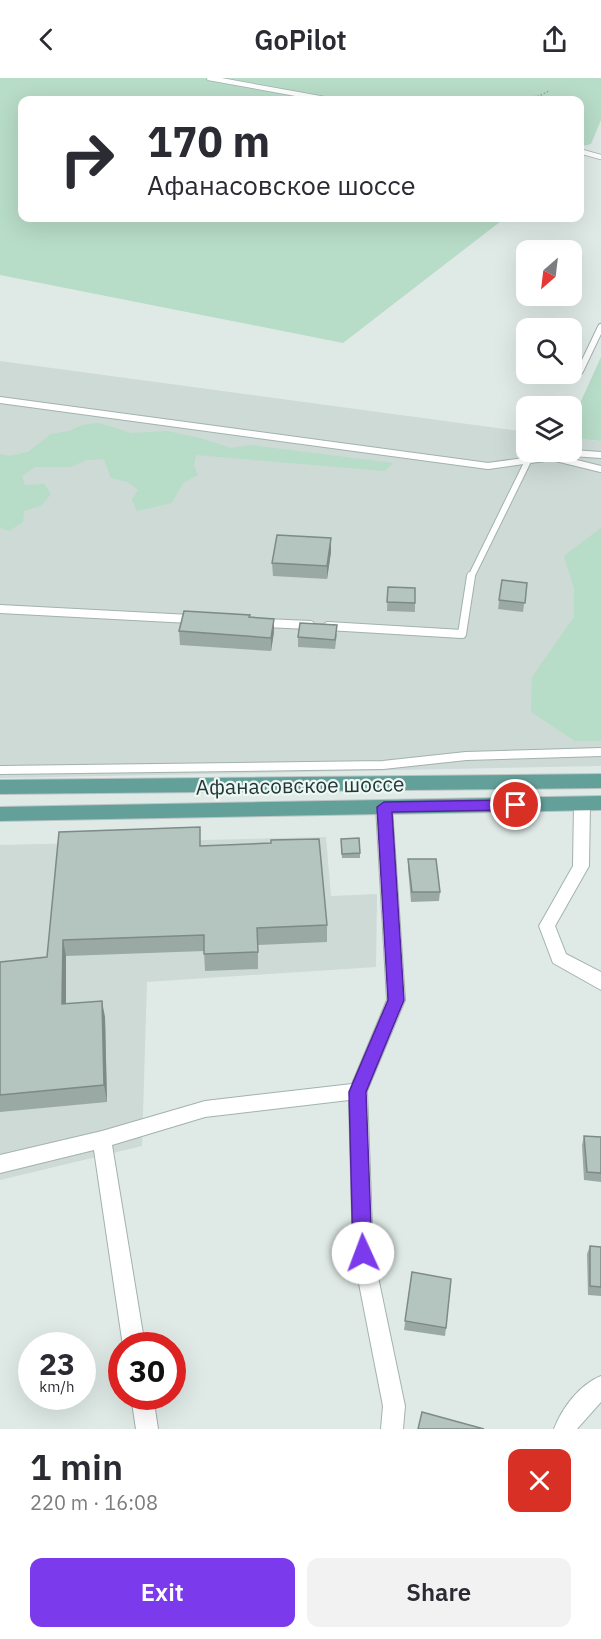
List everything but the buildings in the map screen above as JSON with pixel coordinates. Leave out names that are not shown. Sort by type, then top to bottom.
[{"type":"main road","name":"Афанасовское шоссе","points":[[0,788],[601,781]]},
{"type":"main road","name":"Афанасовское шоссе","points":[[0,814],[592,803]]},
{"type":"street","points":[[592,803],[581,866],[547,926],[559,958],[598,979],[601,983]]},
{"type":"street","points":[[384,807],[396,1000],[358,1092],[363,1253],[394,1406],[392,1429]]},
{"type":"street","points":[[0,1164],[102,1140],[205,1109],[358,1092]]},
{"type":"street","points":[[102,1140],[132,1332]]},
{"type":"street","points":[[565,1429],[571,1416],[601,1387]]},
{"type":"street","points":[[144,1410],[147,1429]]},
{"type":"lane","points":[[209,78],[308,96]]},
{"type":"lane","points":[[584,152],[601,157]]},
{"type":"lane","points":[[582,367],[601,327]]},
{"type":"lane","points":[[0,400],[488,466],[523,462]]},
{"type":"lane","points":[[582,453],[601,454]]},
{"type":"lane","points":[[261,623],[462,634],[471,574],[527,462]]},
{"type":"lane","points":[[571,462],[601,469]]},
{"type":"lane","points":[[0,609],[201,620]]},
{"type":"lane","points":[[0,770],[383,765],[466,756],[601,752]]},
{"type":"path","points":[[542,96],[549,91]]},
{"type":"shaded area","points":[[0,361],[516,431],[516,462],[582,462],[582,439],[599,441],[601,439],[601,766],[0,778]]},
{"type":"shaded area","points":[[326,837],[331,896],[377,894],[376,967],[147,982],[142,1146],[0,1180],[0,845]]},
{"type":"green space","points":[[0,78],[601,78],[601,120],[591,144],[584,146],[584,96],[18,96],[18,222],[500,222],[343,343],[0,275]]},
{"type":"green space","points":[[601,357],[600,441],[582,439],[582,399]]},
{"type":"green space","points":[[99,423],[131,433],[167,431],[231,448],[250,445],[393,463],[385,471],[196,455],[194,465],[198,475],[183,483],[172,503],[137,511],[132,500],[138,490],[128,482],[111,478],[104,459],[86,460],[71,467],[35,467],[22,476],[25,485],[44,484],[51,494],[42,505],[24,511],[23,522],[9,531],[0,528],[0,454],[10,456],[28,452],[51,434],[69,431],[82,425]]},
{"type":"green space","points":[[601,528],[601,741],[575,741],[531,712],[532,677],[574,617],[574,588],[564,556]]},
{"type":"route","points":[[363,1253],[358,1092],[396,1000],[384,807],[516,805]]}]
